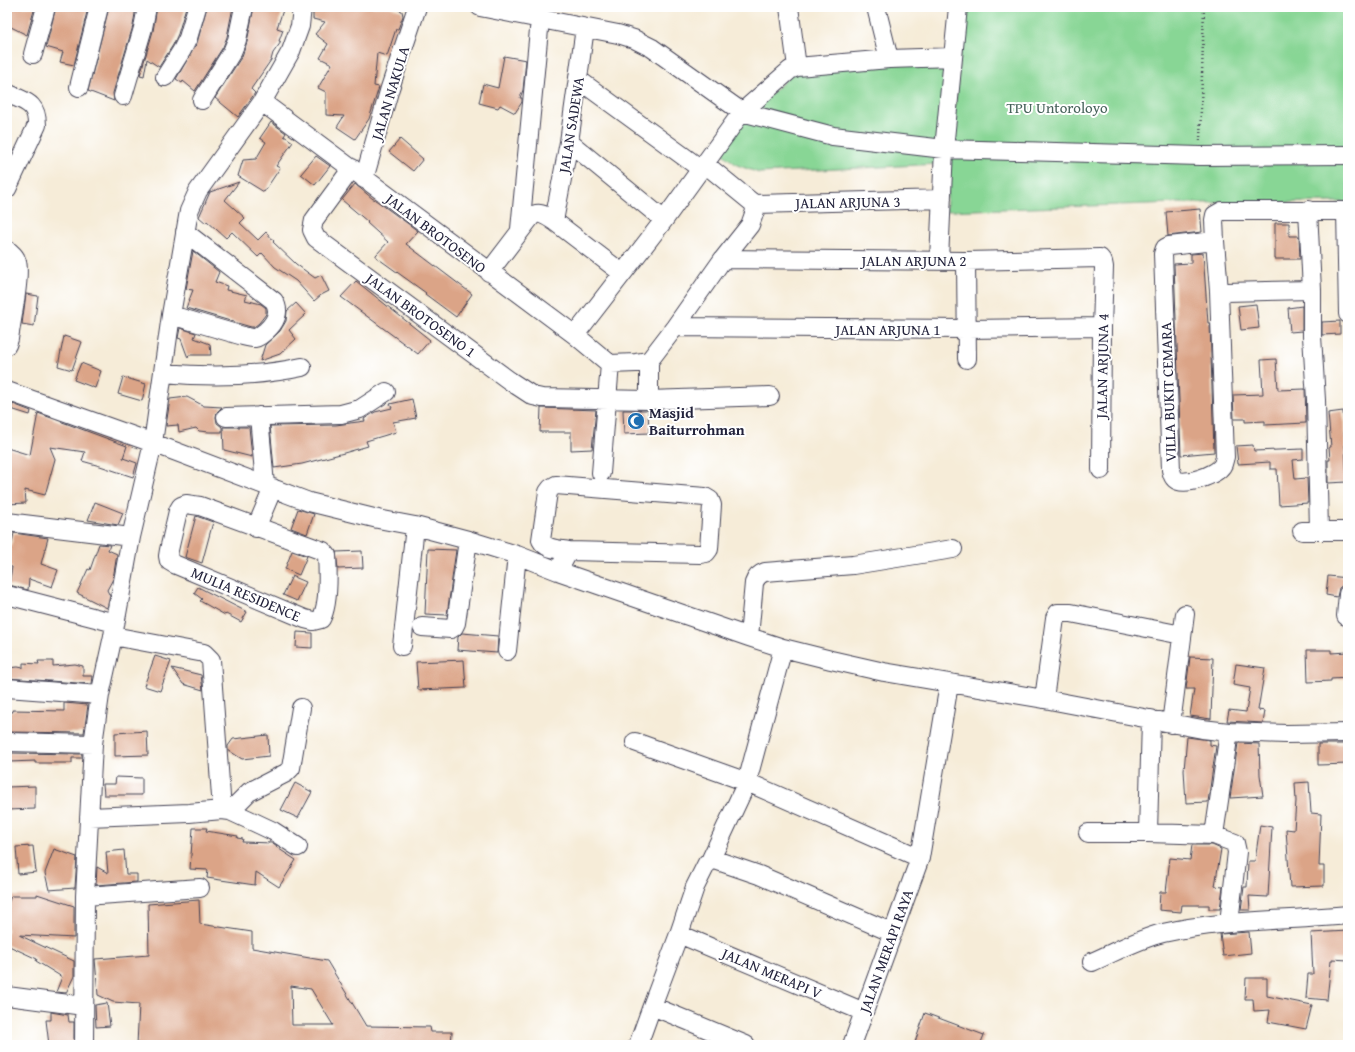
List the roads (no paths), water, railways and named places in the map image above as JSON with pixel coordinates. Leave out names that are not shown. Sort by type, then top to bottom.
[{"type":"street","points":[[33,54],[46,7]]},
{"type":"street","points":[[79,87],[99,7]]},
{"type":"street","points":[[123,96],[143,28],[147,7]]},
{"type":"street","points":[[165,77],[188,38],[197,7]]},
{"type":"street","points":[[202,100],[232,52],[237,40],[244,7]]},
{"type":"street","points":[[84,1045],[85,896],[93,744],[100,696],[131,537],[153,443],[171,315],[189,211],[198,191],[262,102],[291,51],[300,26],[302,7]]},
{"type":"street","name":"JALAN NAKULA","points":[[358,174],[390,88],[417,7]]},
{"type":"street","points":[[480,7],[618,34],[634,39],[652,48],[742,112],[833,136],[944,148],[1200,156],[1348,155]]},
{"type":"street","points":[[789,7],[796,67]]},
{"type":"street","points":[[876,7],[889,59]]},
{"type":"street","points":[[939,260],[944,148],[958,7]]},
{"type":"street","points":[[520,229],[540,19]]},
{"type":"street","name":"JALAN SADEWA","points":[[554,221],[579,80],[585,28]]},
{"type":"street","points":[[575,335],[664,220],[742,112],[790,70],[796,67],[889,59],[953,57]]},
{"type":"street","points":[[579,80],[703,166],[754,204],[755,211],[750,224],[723,259],[675,327],[648,361],[636,364],[610,364],[601,473]]},
{"type":"street","points":[[7,93],[28,103],[35,109],[37,115],[37,125],[7,189]]},
{"type":"street","name":"JALAN BROTOSENO","points":[[262,102],[575,335],[610,364]]},
{"type":"street","points":[[569,142],[664,220]]},
{"type":"street","name":"JALAN BROTOSENO 1","points":[[358,174],[314,220],[312,230],[316,238],[510,381],[533,396],[542,398],[607,400],[770,396]]},
{"type":"street","name":"JALAN ARJUNA 3","points":[[754,204],[942,199]]},
{"type":"street","points":[[1348,314],[1347,211],[1308,210],[1312,290],[1312,336],[1316,400],[1310,531],[1348,531]]},
{"type":"street","name":"VILLA BUKIT CEMARA","points":[[1215,241],[1169,246],[1164,248],[1171,470],[1173,477],[1176,480],[1182,481],[1197,480],[1211,475],[1222,465],[1225,456],[1215,241],[1214,220],[1215,215],[1222,211],[1308,210]]},
{"type":"street","points":[[489,272],[520,229],[534,214],[544,214],[622,273]]},
{"type":"street","points":[[171,315],[243,336],[255,338],[260,336],[269,328],[278,314],[274,301],[185,232]]},
{"type":"street","points":[[7,250],[14,256],[18,264],[17,282],[7,345]]},
{"type":"street","name":"JALAN ARJUNA 2","points":[[723,259],[966,261],[1100,258],[1103,262]]},
{"type":"street","points":[[966,261],[967,359]]},
{"type":"street","name":"JALAN ARJUNA 4","points":[[1101,470],[1103,262]]},
{"type":"street","points":[[1226,292],[1312,290]]},
{"type":"street","name":"JALAN ARJUNA 1","points":[[675,327],[966,329],[1102,328]]},
{"type":"street","points":[[648,361],[649,400]]},
{"type":"street","points":[[162,373],[212,375],[279,372],[302,367]]},
{"type":"street","points":[[226,416],[341,414],[360,409],[386,392]]},
{"type":"street","points":[[7,393],[153,443],[309,502],[378,519],[415,526],[517,555],[558,571],[783,648],[831,660],[949,684],[1044,699],[1172,724],[1229,732],[1286,734],[1348,733]]},
{"type":"street","points":[[256,528],[269,486],[259,416]]},
{"type":"street","points":[[556,485],[705,497],[710,500],[712,505],[709,549],[706,553],[569,551],[547,547],[543,545],[541,540],[548,492],[556,485]]},
{"type":"street","name":"MULIA RESIDENCE","points":[[186,504],[200,506],[256,528],[323,551],[327,555],[326,601],[324,614],[321,619],[313,621],[305,619],[169,561],[169,550],[178,511],[181,506],[186,504]]},
{"type":"street","points":[[7,522],[131,537]]},
{"type":"street","points":[[402,646],[415,526]]},
{"type":"street","points":[[422,627],[450,629],[454,627],[456,623],[468,540]]},
{"type":"street","points":[[749,637],[754,583],[760,574],[765,572],[854,565],[953,549]]},
{"type":"street","points":[[558,571],[569,551]]},
{"type":"street","points":[[507,651],[517,555]]},
{"type":"street","points":[[1346,616],[1348,594]]},
{"type":"street","points":[[7,595],[114,629],[204,653],[211,660],[226,810]]},
{"type":"street","points":[[1044,699],[1055,618],[1058,613],[1071,613],[1182,635]]},
{"type":"street","points":[[1172,724],[1184,614]]},
{"type":"street","points":[[638,1045],[680,934],[695,887],[706,865],[710,861],[746,782],[783,648]]},
{"type":"street","name":"JALAN MERAPI RAYA","points":[[852,1045],[920,858],[949,684]]},
{"type":"street","points":[[7,688],[100,696]]},
{"type":"street","points":[[226,810],[249,792],[286,773],[290,768],[301,708]]},
{"type":"street","points":[[1148,833],[1151,719]]},
{"type":"street","points":[[1214,835],[1229,732]]},
{"type":"street","points":[[7,742],[93,744]]},
{"type":"street","points":[[635,742],[746,782],[920,858]]},
{"type":"street","points":[[89,817],[226,810],[273,831],[298,846]]},
{"type":"street","points":[[1088,834],[1148,833],[1214,835],[1235,843],[1236,847],[1229,923]]},
{"type":"street","points":[[710,861],[718,861],[759,875],[893,933]]},
{"type":"street","points":[[85,896],[200,888]]},
{"type":"street","points":[[1092,962],[1145,939],[1163,933],[1229,923],[1348,915]]},
{"type":"street","name":"JALAN MERAPI V","points":[[680,934],[864,1012]]},
{"type":"street","points":[[7,996],[84,1006]]},
{"type":"street","points":[[652,1006],[746,1045]]},
{"type":"place","name":"Masjid Baiturrohman","points":[[636,421]]},
{"type":"park label","name":"TPU Untoroloyo","points":[[1057,107]]}]
